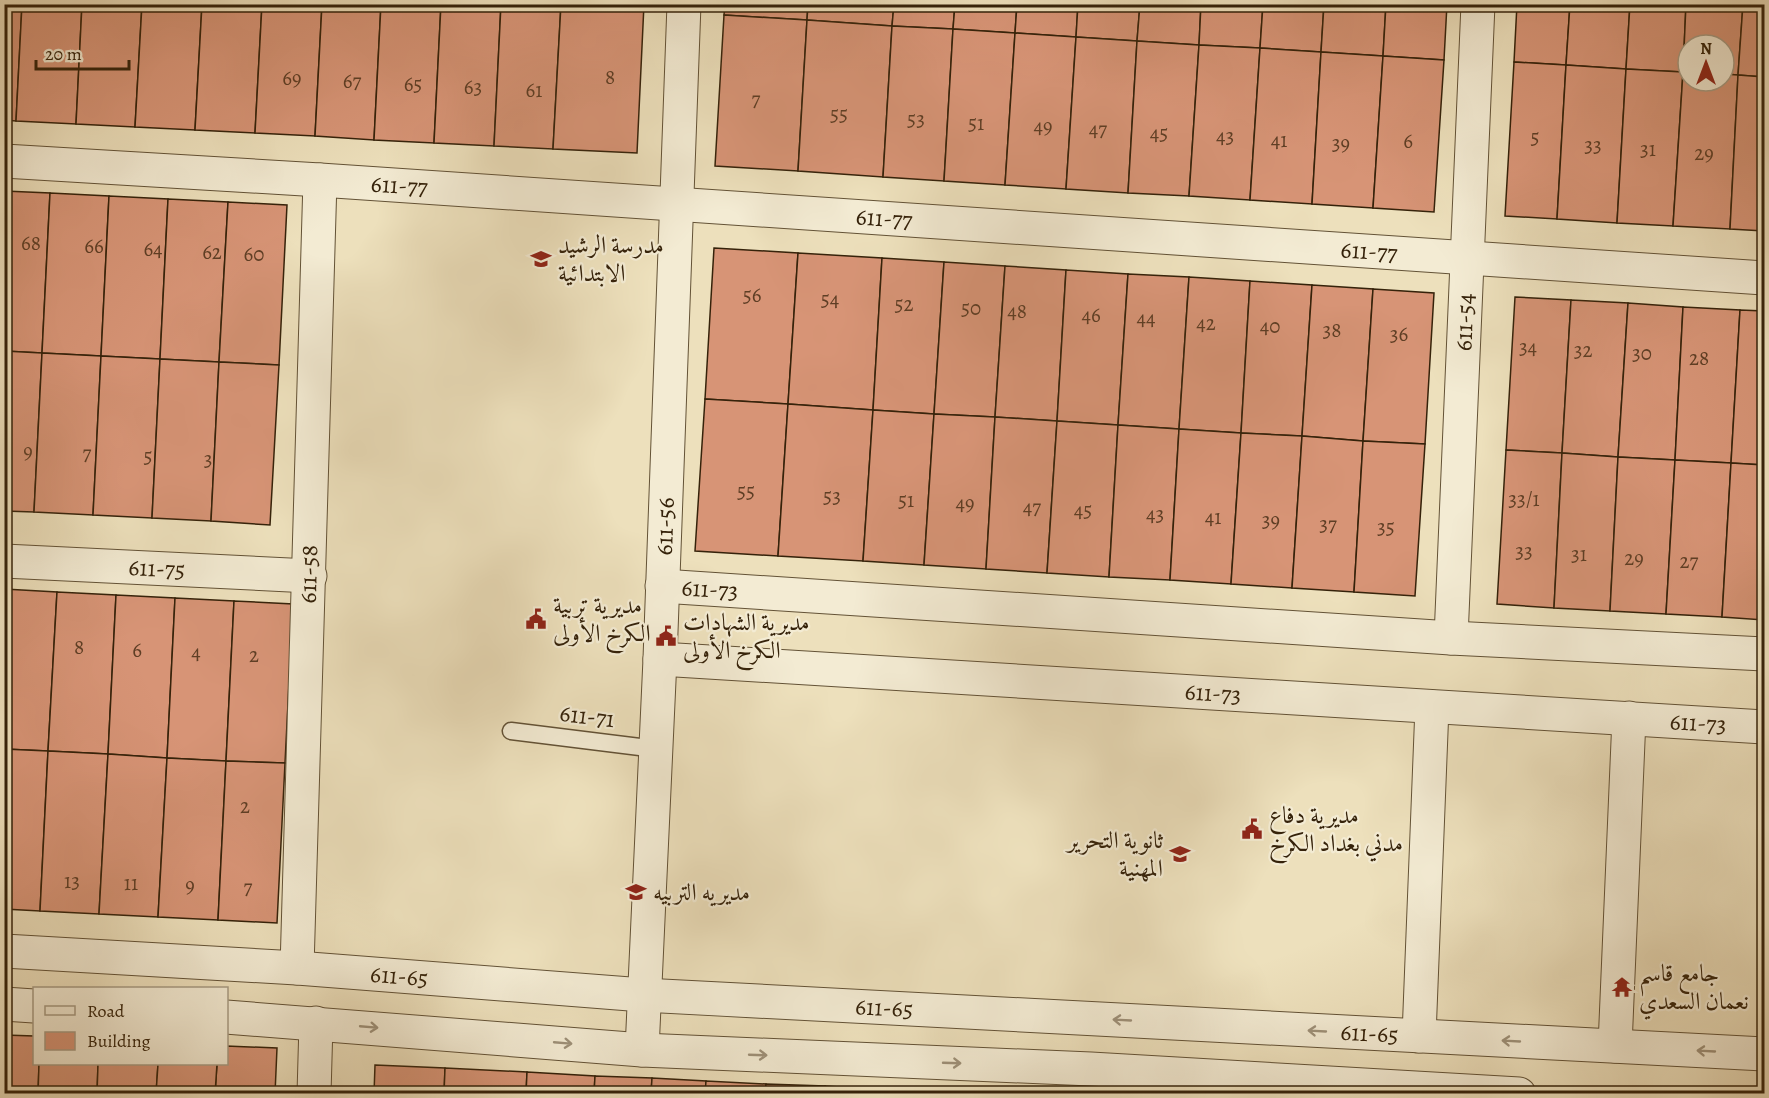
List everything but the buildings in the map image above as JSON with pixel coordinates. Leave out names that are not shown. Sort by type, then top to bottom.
[{"type":"street","name":"611-56","points":[[642,1050],[660,659],[684,4]]},
{"type":"street","name":"611-54","points":[[1451,639],[1478,4]]},
{"type":"street","name":"611-77","points":[[4,160],[676,203],[1764,278]]},
{"type":"street","name":"611-58","points":[[297,968],[320,180]]},
{"type":"street","name":"611-75","points":[[4,561],[310,576]]},
{"type":"street","name":"611-73","points":[[662,586],[1451,639],[1764,654]]},
{"type":"street","name":"611-73","points":[[660,659],[1764,727]]},
{"type":"street","points":[[1419,1036],[1432,706]]},
{"type":"street","points":[[1616,1046],[1629,718]]},
{"type":"street","name":"611-65","points":[[4,951],[297,968],[643,995],[1764,1054]]},
{"type":"street","points":[[4,1004],[33,1005]]},
{"type":"street","points":[[228,1017],[642,1050],[1090,1081],[1519,1094]]},
{"type":"street","points":[[314,1094],[316,1023]]},
{"type":"lane","name":"611-71","points":[[512,731],[656,749]]},
{"type":"place","name":"مدرسة الرشيد الابتدائية","points":[[541,259]]},
{"type":"place","name":"مديرية تربية الكرخ الأولى","points":[[536,619]]},
{"type":"place","name":"مديرية الشهادات الكرخ الأولى","points":[[666,636]]},
{"type":"place","name":"مديرية دفاع مدني بغداد الكرخ","points":[[1252,829]]},
{"type":"place","name":"ثانوية التحرير المهنية","points":[[1180,854]]},
{"type":"place","name":"مديريه التربيه","points":[[636,892]]},
{"type":"place","name":"جامع قاسم نعمان السعدي","points":[[1622,987]]}]
